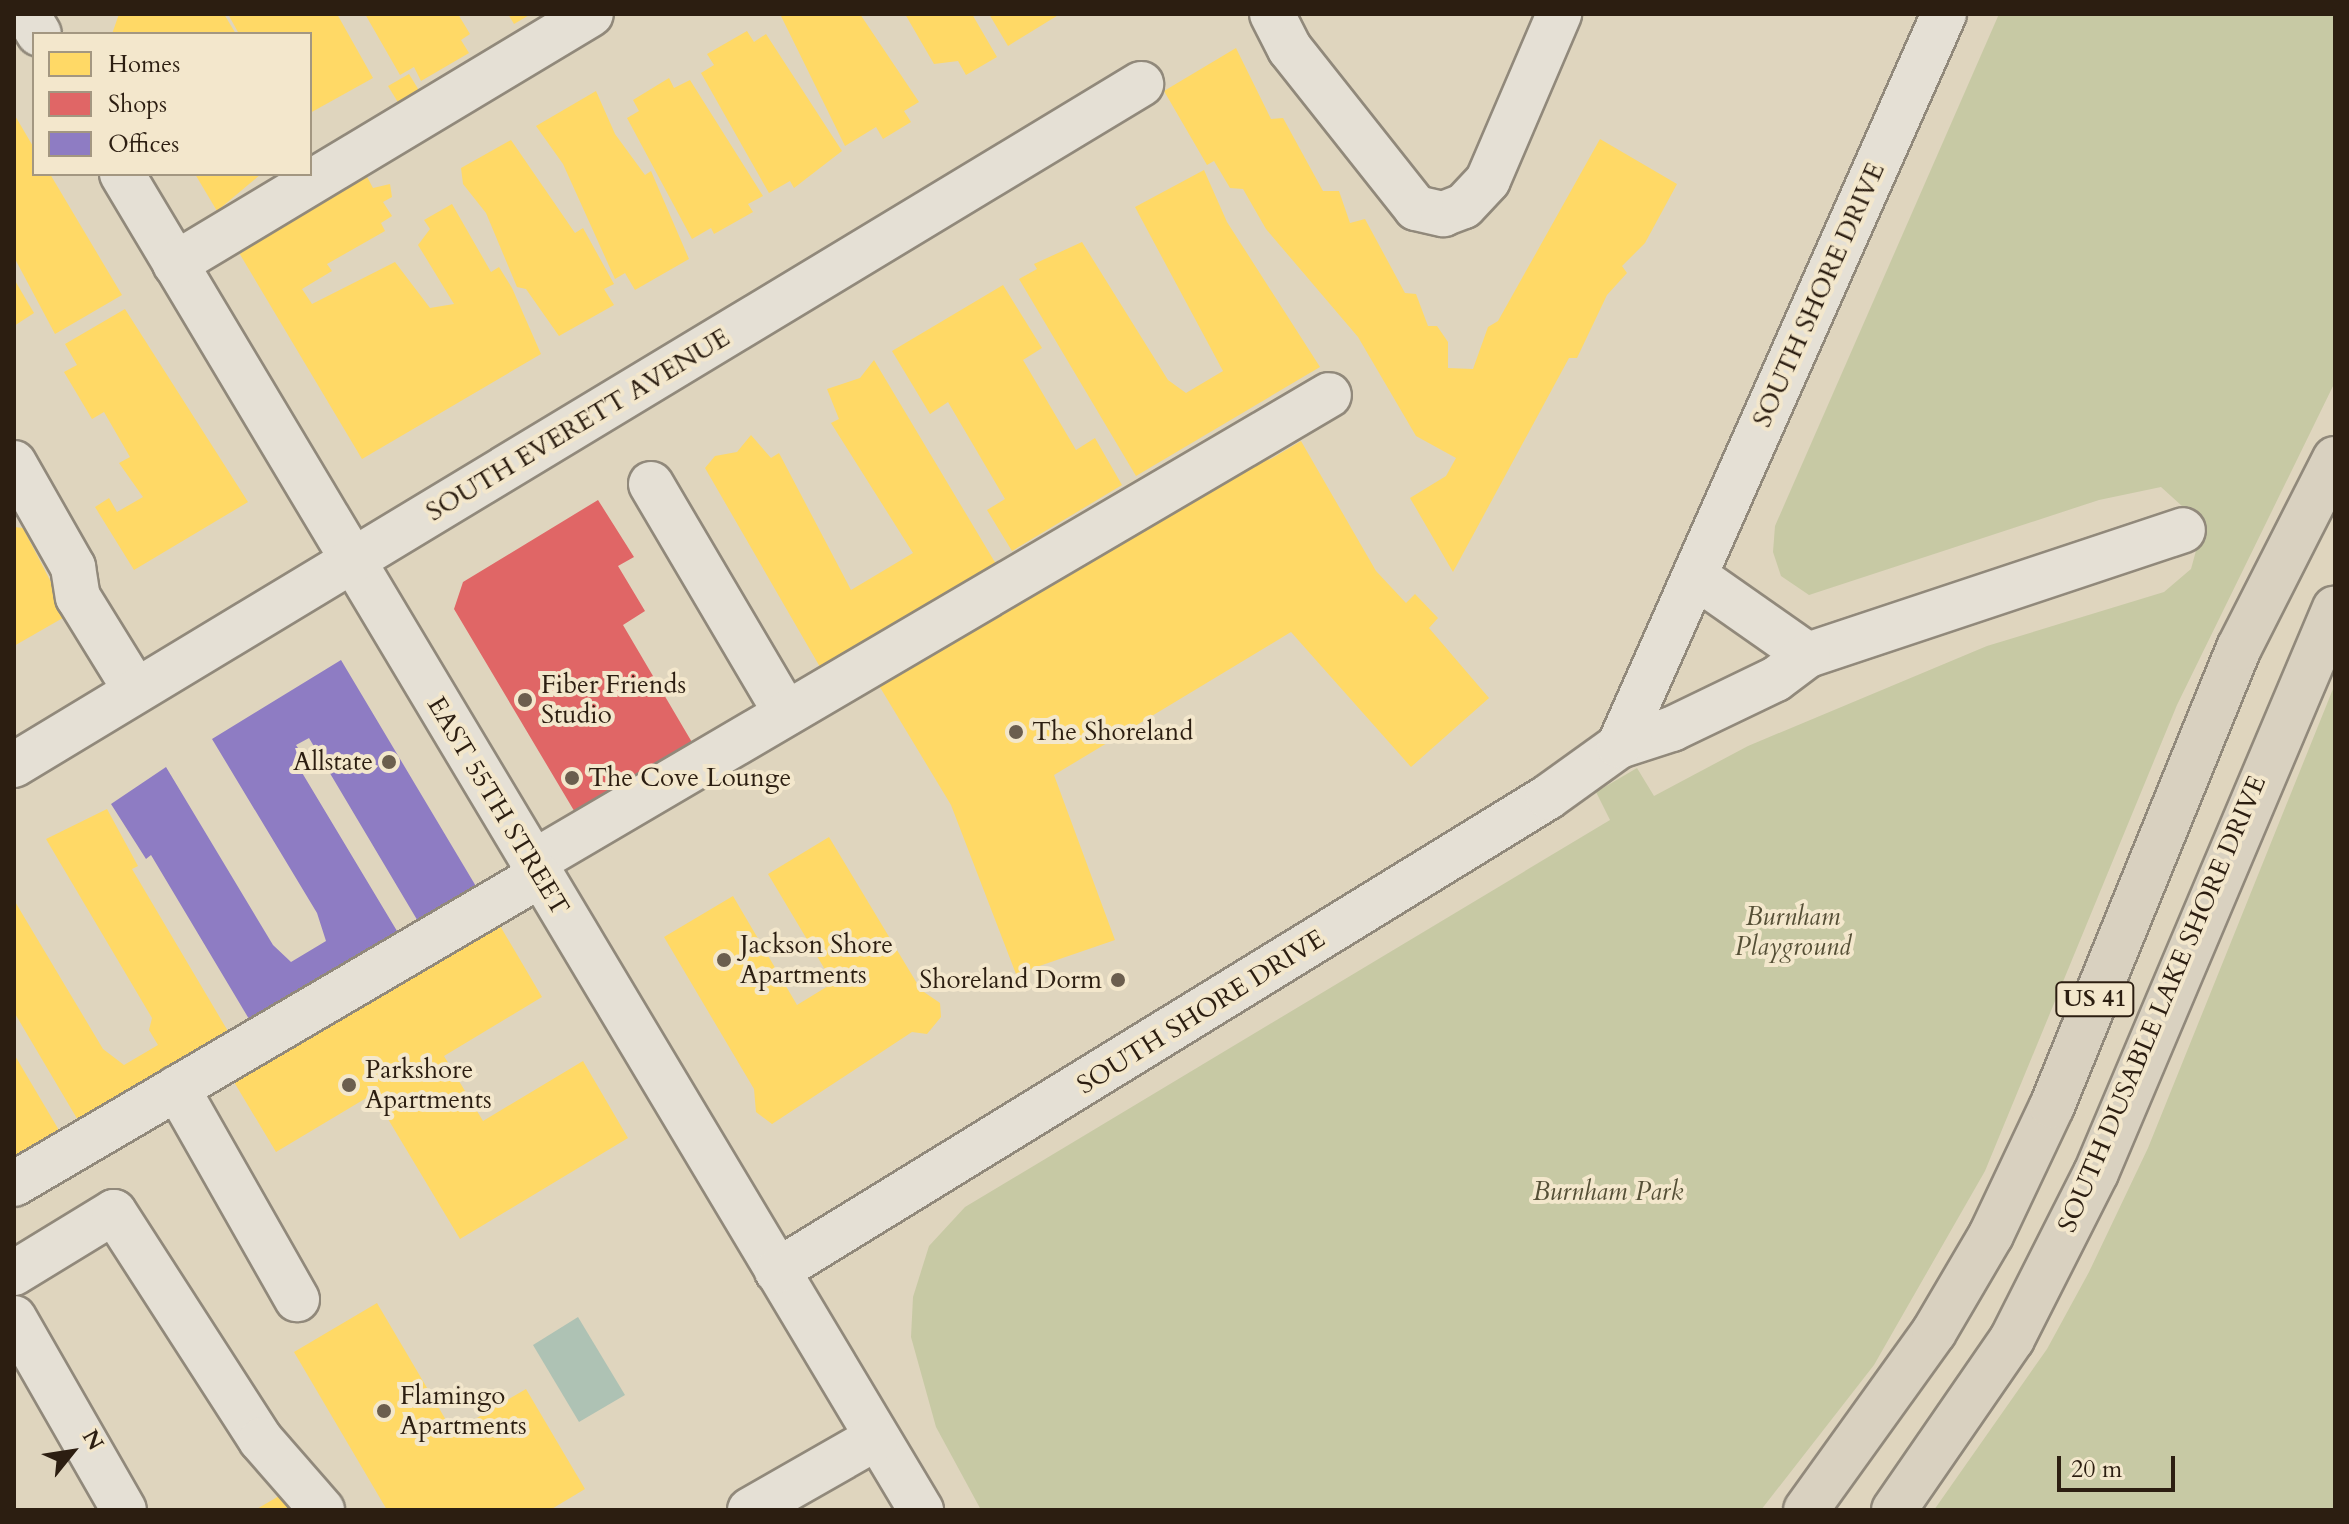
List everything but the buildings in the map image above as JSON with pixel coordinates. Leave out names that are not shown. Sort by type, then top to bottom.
[{"type":"highway","name":"US 41","points":[[1806,1510],[1917,1358],[1991,1235],[2052,1106],[2239,648],[2335,459]]},
{"type":"highway","name":"SOUTH DUSABLE LAKE SHORE DRIVE","points":[[1894,1510],[2012,1339],[2096,1173],[2335,608]]},
{"type":"street","points":[[27,14],[38,32]]},
{"type":"street","points":[[175,264],[591,14]]},
{"type":"street","points":[[1272,14],[1290,49],[1416,208],[1443,214],[1464,206],[1488,180],[1559,14]]},
{"type":"street","name":"SOUTH SHORE DRIVE","points":[[1619,746],[1944,14]]},
{"type":"street","name":"SOUTH EVERETT AVENUE","points":[[14,765],[1141,84]]},
{"type":"street","name":"EAST 55TH STREET","points":[[123,176],[921,1510]]},
{"type":"street","points":[[14,1184],[536,870],[786,713],[1329,395]]},
{"type":"street","points":[[14,463],[73,567],[78,597],[136,691]]},
{"type":"street","points":[[651,484],[786,713]]},
{"type":"street","name":"SOUTH SHORE DRIVE","points":[[777,1271],[1548,797],[1619,746],[1672,729],[1776,679],[1808,655],[2183,530]]},
{"type":"street","points":[[1695,576],[1808,655]]},
{"type":"street","points":[[177,1088],[297,1299]]},
{"type":"street","points":[[14,1273],[114,1212],[261,1440],[322,1510]]},
{"type":"street","points":[[15,1320],[124,1510]]},
{"type":"street","points":[[750,1510],[876,1438]]},
{"type":"green space","name":"Burnham Park","points":[[1999,14],[2335,14],[2335,382],[2177,705],[1985,1171],[1874,1365],[1761,1510],[981,1510],[936,1427],[911,1337],[913,1297],[929,1246],[965,1207],[1610,820],[1596,792],[1637,768],[1654,796],[1748,746],[1987,646],[2164,592],[2191,569],[2203,525],[2161,487],[2099,500],[1809,595],[1781,576],[1773,552],[1775,526]]},
{"type":"green space","points":[[2335,684],[2335,1510],[1934,1510],[2047,1349],[2089,1272],[2148,1148]]},
{"type":"shaded area","points":[[578,1317],[625,1395],[579,1422],[533,1345]]},
{"type":"place","name":"Fiber Friends Studio","points":[[525,700]]},
{"type":"place","name":"The Shoreland","points":[[1016,732]]},
{"type":"place","name":"Allstate","points":[[389,762]]},
{"type":"place","name":"The Cove Lounge","points":[[572,778]]},
{"type":"place","name":"Jackson Shore Apartments","points":[[724,960]]},
{"type":"place","name":"Shoreland Dorm","points":[[1118,980]]},
{"type":"place","name":"Parkshore Apartments","points":[[349,1085]]},
{"type":"place","name":"Flamingo Apartments","points":[[384,1411]]},
{"type":"park label","name":"Burnham Playground","points":[[1793,932]]}]
